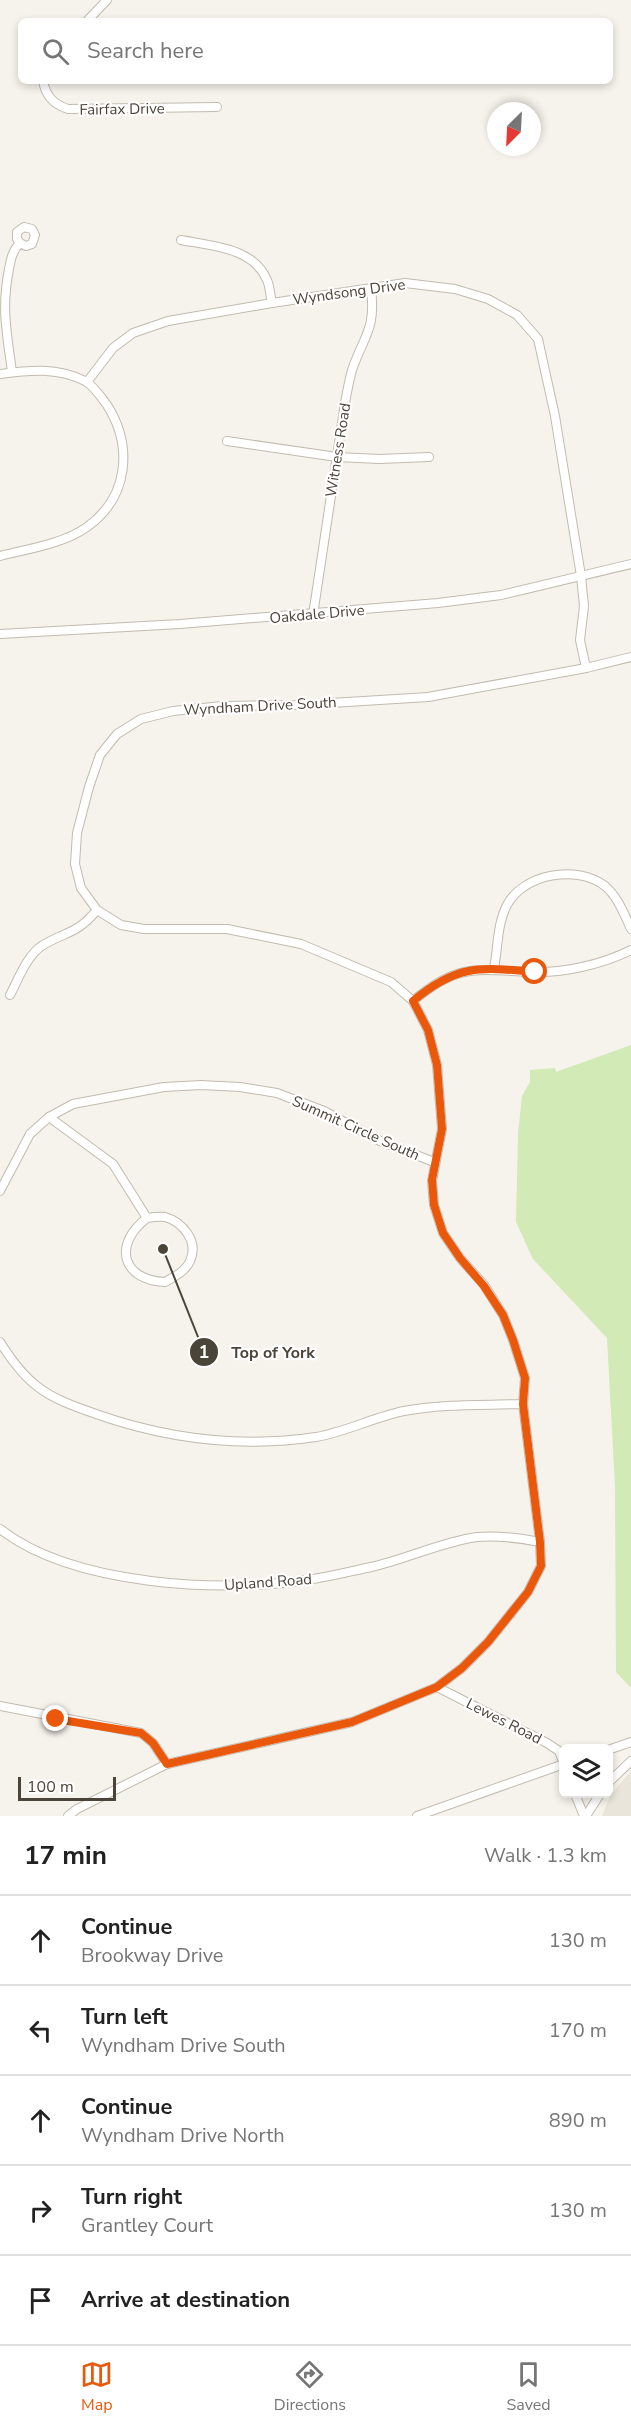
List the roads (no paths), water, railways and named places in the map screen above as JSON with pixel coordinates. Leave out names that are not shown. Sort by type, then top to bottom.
[{"type":"street","points":[[90,18],[107,0]]},
{"type":"street","name":"Fairfax Drive","points":[[44,84],[49,97],[68,109],[217,107]]},
{"type":"street","points":[[181,240],[232,250],[251,260],[267,279],[272,303]]},
{"type":"street","points":[[12,372],[3,312],[12,254],[20,243]]},
{"type":"street","name":"Wyndsong Drive","points":[[87,382],[113,348],[133,333],[168,321],[272,303],[405,283],[455,289],[477,296],[517,315],[538,339],[555,416],[581,576],[584,606],[580,640],[586,668]]},
{"type":"street","name":"Witness Road","points":[[313,615],[352,370],[370,331],[373,309],[371,289]]},
{"type":"street","points":[[0,374],[33,369],[56,371],[87,382],[114,416],[122,438],[124,460],[120,482],[113,500],[98,518],[79,532],[49,544],[0,556]]},
{"type":"street","points":[[227,441],[337,457],[379,459],[429,457]]},
{"type":"street","name":"Oakdale Drive","points":[[0,634],[313,615],[501,595],[631,564]]},
{"type":"street","name":"Wyndham Drive South","points":[[68,1816],[77,1809],[167,1764],[352,1722],[437,1687],[462,1668],[488,1642],[528,1592],[541,1566],[523,1404],[525,1378],[503,1315],[443,1233],[434,1205],[432,1180],[442,1129],[437,1065],[428,1030],[413,1001],[391,982],[301,944],[227,929],[144,929],[121,925],[97,910],[81,888],[75,864],[77,833],[88,789],[100,755],[117,734],[141,720],[173,711],[222,706],[299,705],[428,697],[586,668],[631,657]]},
{"type":"street","points":[[494,968],[501,923],[507,905],[517,893],[531,883],[549,877],[566,874],[585,877],[603,885],[615,897],[631,929]]},
{"type":"street","points":[[10,995],[30,957],[42,945],[85,924],[97,910]]},
{"type":"street","points":[[413,1001],[441,980],[475,969],[494,968],[535,972],[573,968],[612,960],[631,950]]},
{"type":"street","name":"Summit Circle South","points":[[0,1191],[30,1134],[49,1117],[73,1104],[164,1087],[201,1085],[240,1088],[286,1097],[324,1111],[380,1141],[434,1162]]},
{"type":"street","points":[[49,1117],[113,1164],[147,1218]]},
{"type":"street","points":[[147,1218],[167,1218],[179,1223],[187,1231],[191,1242],[190,1261],[183,1270],[165,1282],[147,1279],[138,1274],[125,1255],[127,1239],[136,1226],[147,1218]]},
{"type":"street","points":[[0,1342],[12,1362],[38,1387],[68,1404],[116,1421],[164,1434],[210,1440],[263,1442],[318,1436],[402,1412],[441,1406],[523,1404]]},
{"type":"street","name":"Upland Road","points":[[0,1529],[42,1553],[87,1569],[143,1581],[240,1586],[313,1580],[389,1563],[476,1538],[507,1536],[540,1542]]},
{"type":"street","name":"Lewes Road","points":[[437,1687],[559,1751]]},
{"type":"street","points":[[0,1706],[56,1719],[141,1733],[153,1743],[167,1764]]},
{"type":"street","points":[[613,1749],[631,1743]]},
{"type":"street","points":[[613,1779],[631,1761]]},
{"type":"street","points":[[417,1816],[559,1766]]},
{"type":"street","points":[[577,1798],[585,1816]]},
{"type":"street","points":[[585,1816],[597,1798]]},
{"type":"place","name":"Top of York","points":[[163,1249]]}]
